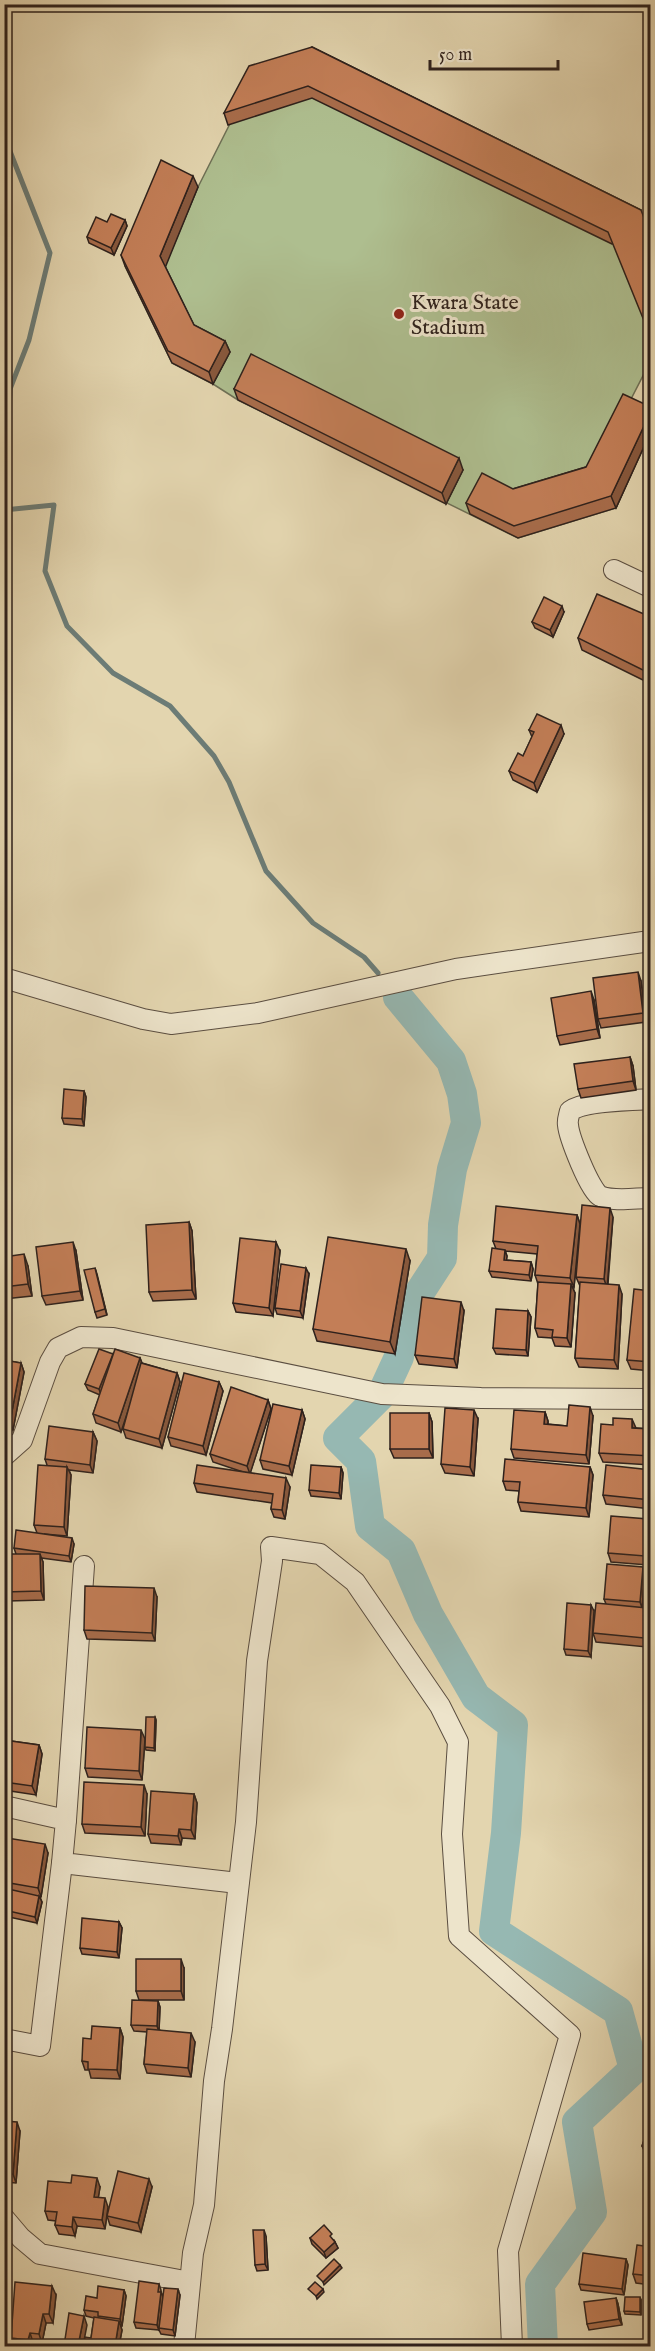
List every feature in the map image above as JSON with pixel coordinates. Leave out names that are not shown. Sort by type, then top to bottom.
[{"type":"street","points":[[614,570],[651,587]]},
{"type":"street","points":[[4,978],[143,1019],[171,1024],[258,1013],[456,969],[651,941]]},
{"type":"street","points":[[651,1099],[575,1107],[570,1111],[568,1126],[594,1192],[613,1198],[651,1198]]},
{"type":"street","points":[[4,1456],[22,1440],[50,1362],[58,1348],[81,1337],[113,1338],[392,1395],[651,1399]]},
{"type":"street","points":[[184,2346],[193,2253],[204,2205],[214,2081],[246,1822],[257,1661],[272,1561],[271,1547],[320,1554],[355,1582],[440,1706],[458,1742],[452,1834],[459,1936],[570,2035],[508,2250],[512,2346]]},
{"type":"street","points":[[4,2039],[40,2046],[66,1820],[84,1566]]},
{"type":"street","points":[[4,1806],[66,1820]]},
{"type":"street","points":[[62,1863],[238,1883]]},
{"type":"street","points":[[4,2218],[21,2238],[40,2254],[190,2282]]},
{"type":"green space","name":"Kwara State Stadium","points":[[316,58],[645,221],[650,236],[650,362],[628,405],[650,416],[650,431],[616,508],[518,538],[238,400],[172,363],[125,266],[166,171],[198,187],[253,78]]},
{"type":"building","points":[[312,47],[641,210],[651,236],[651,338],[608,232],[308,86],[224,113],[249,66]]},
{"type":"building","points":[[161,160],[193,176],[160,256],[194,325],[225,341],[209,372],[168,351],[121,255]]},
{"type":"building","points":[[111,214],[125,220],[111,248],[87,237],[96,217],[107,222]]},
{"type":"building","points":[[251,354],[459,458],[442,493],[234,389]]},
{"type":"building","points":[[623,394],[651,407],[651,411],[611,496],[514,526],[466,503],[482,473],[513,489],[586,467]]},
{"type":"building","points":[[597,594],[651,617],[651,674],[578,638]]},
{"type":"building","points":[[544,597],[562,606],[550,630],[532,622]]},
{"type":"building","points":[[537,714],[561,725],[534,783],[509,771],[518,753],[523,756],[534,732],[529,730]]},
{"type":"building","points":[[638,972],[643,1013],[598,1019],[593,978]]},
{"type":"building","points":[[591,991],[597,1029],[557,1036],[551,998]]},
{"type":"building","points":[[651,1032],[651,1047],[649,1047],[647,1033]]},
{"type":"building","points":[[630,1057],[633,1081],[578,1089],[574,1064]]},
{"type":"building","points":[[64,1089],[84,1091],[82,1119],[62,1118]]},
{"type":"building","points":[[582,1205],[610,1208],[604,1279],[576,1277]]},
{"type":"building","points":[[496,1206],[577,1215],[570,1278],[535,1275],[538,1246],[493,1241]]},
{"type":"building","points":[[189,1222],[192,1290],[149,1292],[146,1225]]},
{"type":"building","points":[[328,1237],[406,1249],[390,1342],[313,1329]]},
{"type":"building","points":[[240,1238],[276,1242],[269,1308],[233,1303]]},
{"type":"building","points":[[73,1242],[80,1291],[42,1296],[36,1247]]},
{"type":"building","points":[[492,1248],[505,1250],[504,1260],[531,1262],[529,1275],[489,1271]]},
{"type":"building","points":[[24,1254],[28,1284],[4,1287],[4,1257]]},
{"type":"building","points":[[281,1264],[306,1268],[300,1311],[275,1308]]},
{"type":"building","points":[[95,1268],[105,1309],[95,1312],[84,1270]]},
{"type":"building","points":[[538,1282],[571,1284],[567,1338],[552,1337],[553,1330],[535,1328]]},
{"type":"building","points":[[580,1282],[619,1285],[614,1360],[575,1358]]},
{"type":"building","points":[[634,1289],[651,1291],[651,1362],[627,1360]]},
{"type":"building","points":[[422,1297],[461,1302],[454,1359],[415,1355]]},
{"type":"building","points":[[496,1309],[528,1311],[526,1350],[493,1348]]},
{"type":"building","points":[[99,1349],[113,1354],[99,1389],[85,1384]]},
{"type":"building","points":[[115,1349],[140,1358],[118,1423],[93,1414]]},
{"type":"building","points":[[4,1360],[21,1363],[10,1422],[4,1421]]},
{"type":"building","points":[[141,1363],[177,1373],[159,1439],[123,1429]]},
{"type":"building","points":[[184,1373],[219,1382],[203,1446],[168,1437]]},
{"type":"building","points":[[231,1387],[268,1400],[247,1466],[210,1454]]},
{"type":"building","points":[[273,1404],[302,1410],[289,1466],[260,1460]]},
{"type":"building","points":[[569,1405],[590,1407],[586,1455],[511,1449],[514,1410],[545,1412],[544,1424],[567,1426]]},
{"type":"building","points":[[445,1408],[474,1410],[470,1467],[441,1464]]},
{"type":"building","points":[[390,1413],[429,1413],[429,1449],[390,1449]]},
{"type":"building","points":[[613,1418],[632,1419],[632,1428],[651,1429],[651,1456],[599,1453],[601,1424],[613,1425]]},
{"type":"building","points":[[49,1426],[93,1432],[90,1465],[45,1459]]},
{"type":"building","points":[[505,1459],[590,1467],[586,1508],[518,1502],[520,1482],[503,1481]]},
{"type":"building","points":[[38,1465],[67,1467],[64,1527],[34,1525]]},
{"type":"building","points":[[197,1465],[286,1478],[282,1510],[271,1509],[273,1494],[194,1483]]},
{"type":"building","points":[[311,1465],[341,1467],[339,1493],[309,1490]]},
{"type":"building","points":[[606,1465],[651,1470],[651,1500],[603,1495]]},
{"type":"building","points":[[611,1516],[648,1519],[645,1556],[608,1553]]},
{"type":"building","points":[[16,1530],[72,1538],[69,1556],[14,1548]]},
{"type":"building","points":[[4,1554],[40,1554],[41,1591],[4,1592]]},
{"type":"building","points":[[607,1564],[643,1567],[640,1602],[604,1599]]},
{"type":"building","points":[[85,1586],[154,1588],[152,1633],[84,1630]]},
{"type":"building","points":[[567,1603],[591,1605],[588,1651],[564,1649]]},
{"type":"building","points":[[596,1603],[647,1608],[644,1638],[593,1633]]},
{"type":"building","points":[[146,1717],[155,1717],[154,1748],[145,1747]]},
{"type":"building","points":[[87,1727],[141,1730],[139,1771],[85,1768]]},
{"type":"building","points":[[4,1740],[39,1745],[32,1786],[4,1782]]},
{"type":"building","points":[[84,1782],[144,1785],[141,1827],[82,1824]]},
{"type":"building","points":[[151,1791],[194,1794],[191,1830],[179,1829],[178,1836],[148,1834]]},
{"type":"building","points":[[7,1838],[45,1844],[38,1888],[4,1882],[4,1855]]},
{"type":"building","points":[[4,1888],[39,1896],[35,1917],[4,1910]]},
{"type":"building","points":[[82,1918],[119,1922],[117,1952],[80,1948]]},
{"type":"building","points":[[136,1959],[181,1959],[181,1991],[136,1991]]},
{"type":"building","points":[[132,2000],[158,2001],[157,2026],[131,2025]]},
{"type":"building","points":[[92,2026],[120,2028],[117,2070],[88,2069],[88,2062],[82,2061],[83,2038],[91,2039]]},
{"type":"building","points":[[147,2029],[191,2033],[188,2068],[144,2064]]},
{"type":"building","points":[[4,2121],[17,2122],[13,2174],[4,2174]]},
{"type":"building","points":[[651,2121],[651,2149],[642,2146]]},
{"type":"building","points":[[118,2171],[149,2179],[138,2223],[107,2216]]},
{"type":"building","points":[[72,2175],[97,2178],[94,2197],[105,2198],[102,2220],[73,2217],[72,2227],[55,2225],[57,2212],[45,2211],[48,2181],[71,2183]]},
{"type":"building","points":[[324,2225],[332,2234],[330,2236],[335,2242],[324,2252],[310,2238]]},
{"type":"building","points":[[253,2230],[264,2230],[265,2264],[255,2265]]},
{"type":"building","points":[[637,2245],[651,2247],[651,2276],[633,2274]]},
{"type":"building","points":[[583,2253],[626,2259],[622,2289],[579,2284]]},
{"type":"building","points":[[334,2259],[340,2265],[323,2282],[317,2276]]},
{"type":"building","points":[[139,2281],[159,2284],[158,2292],[161,2292],[157,2325],[134,2322]]},
{"type":"building","points":[[15,2282],[52,2286],[49,2314],[43,2314],[39,2334],[30,2333],[28,2340],[11,2338]]},
{"type":"building","points":[[315,2282],[323,2289],[316,2296],[308,2289]]},
{"type":"building","points":[[98,2286],[124,2290],[120,2319],[98,2316],[98,2312],[84,2310],[86,2296],[97,2298]]},
{"type":"building","points":[[164,2288],[178,2289],[173,2330],[159,2328]]},
{"type":"building","points":[[625,2297],[640,2297],[640,2312],[624,2311]]},
{"type":"building","points":[[616,2298],[619,2319],[587,2324],[584,2302]]},
{"type":"building","points":[[69,2313],[84,2316],[78,2346],[64,2346]]},
{"type":"building","points":[[651,2316],[651,2346],[648,2346]]},
{"type":"building","points":[[94,2317],[119,2321],[115,2346],[84,2344],[85,2337],[91,2338]]},
{"type":"waterway","points":[[4,136],[50,253],[29,340],[10,389],[8,437],[4,454]]},
{"type":"waterway","points":[[4,510],[54,505],[45,571],[67,626],[113,673],[170,706],[214,756],[229,782],[266,871],[313,923],[364,957],[378,973]]},
{"type":"waterway","points":[[398,997],[451,1061],[462,1094],[466,1123],[452,1169],[443,1225],[442,1258],[405,1315],[399,1357],[382,1394],[338,1438],[361,1461],[370,1526],[401,1551],[428,1614],[476,1697],[513,1725],[506,1833],[494,1931],[618,2011],[634,2069],[577,2122],[592,2212],[540,2284],[543,2346]]},
{"type":"place","name":"Kwara State Stadium","points":[[399,314]]}]
